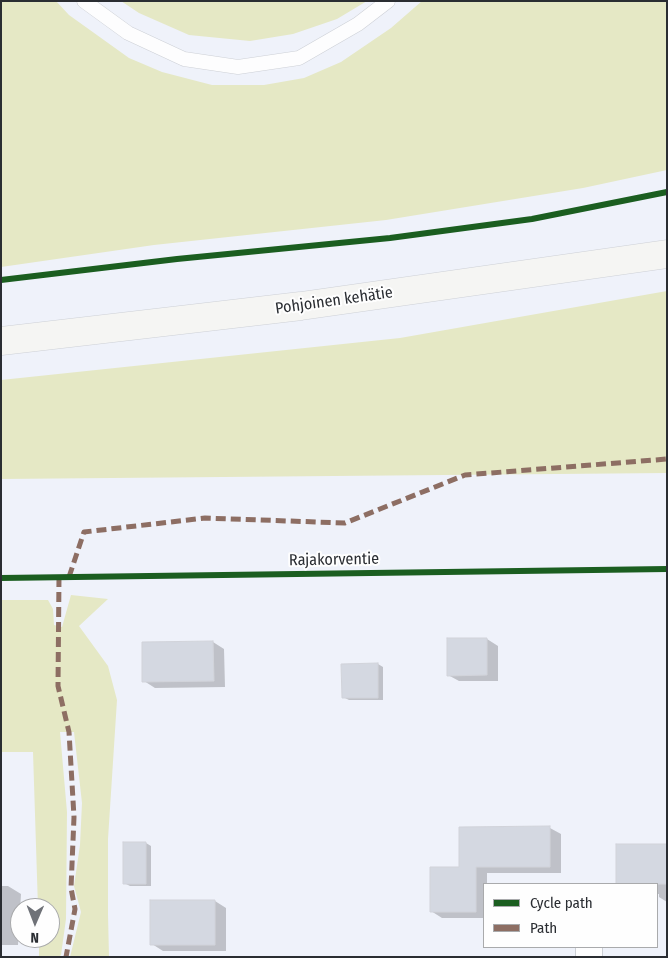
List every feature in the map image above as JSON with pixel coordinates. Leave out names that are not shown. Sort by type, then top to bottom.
[{"type":"main road","name":"Pohjoinen kehätie","points":[[1,341],[301,306],[667,254]]},
{"type":"lane","points":[[84,1],[128,33],[184,58],[238,68],[299,58],[358,24],[388,1]]},
{"type":"green space","points":[[1,1],[56,1],[69,15],[129,58],[162,72],[212,85],[264,85],[304,78],[341,62],[391,28],[422,1],[667,1],[667,170],[583,188],[386,220],[154,245],[1,267]]},
{"type":"green space","points":[[121,1],[367,1],[337,19],[293,34],[250,41],[189,35],[139,13]]},
{"type":"green space","points":[[667,291],[667,473],[1,479],[1,380],[400,338]]},
{"type":"green space","points":[[71,595],[108,599],[79,626],[108,666],[117,700],[108,839],[109,957],[70,957],[81,912],[74,886],[80,845],[82,803],[74,732],[60,732],[67,812],[66,919],[61,955],[59,957],[39,957],[39,948],[60,948],[60,898],[38,898],[33,752],[1,752],[1,600],[48,600],[53,609],[54,625],[62,627]]},
{"type":"building","points":[[447,638],[487,638],[487,675],[447,676]]},
{"type":"building","points":[[213,641],[214,681],[142,682],[142,642]]},
{"type":"building","points":[[378,663],[378,698],[342,698],[341,664]]},
{"type":"building","points":[[550,826],[550,867],[476,867],[476,912],[430,912],[430,867],[459,867],[459,827]]},
{"type":"building","points":[[123,842],[146,842],[146,884],[123,884]]},
{"type":"building","points":[[616,844],[667,844],[667,884],[616,883]]},
{"type":"building","points":[[150,900],[215,900],[215,945],[150,945]]},
{"type":"marked path","points":[[69,577],[84,532],[205,518],[345,523],[465,475],[667,459]]},
{"type":"marked path","points":[[59,577],[58,686],[69,732],[74,817],[71,888],[75,909],[66,957]]},
{"type":"cycle path","points":[[1,280],[177,259],[390,238],[532,219],[667,192]]},
{"type":"cycle path","name":"Rajakorventie","points":[[1,578],[667,569]]}]
